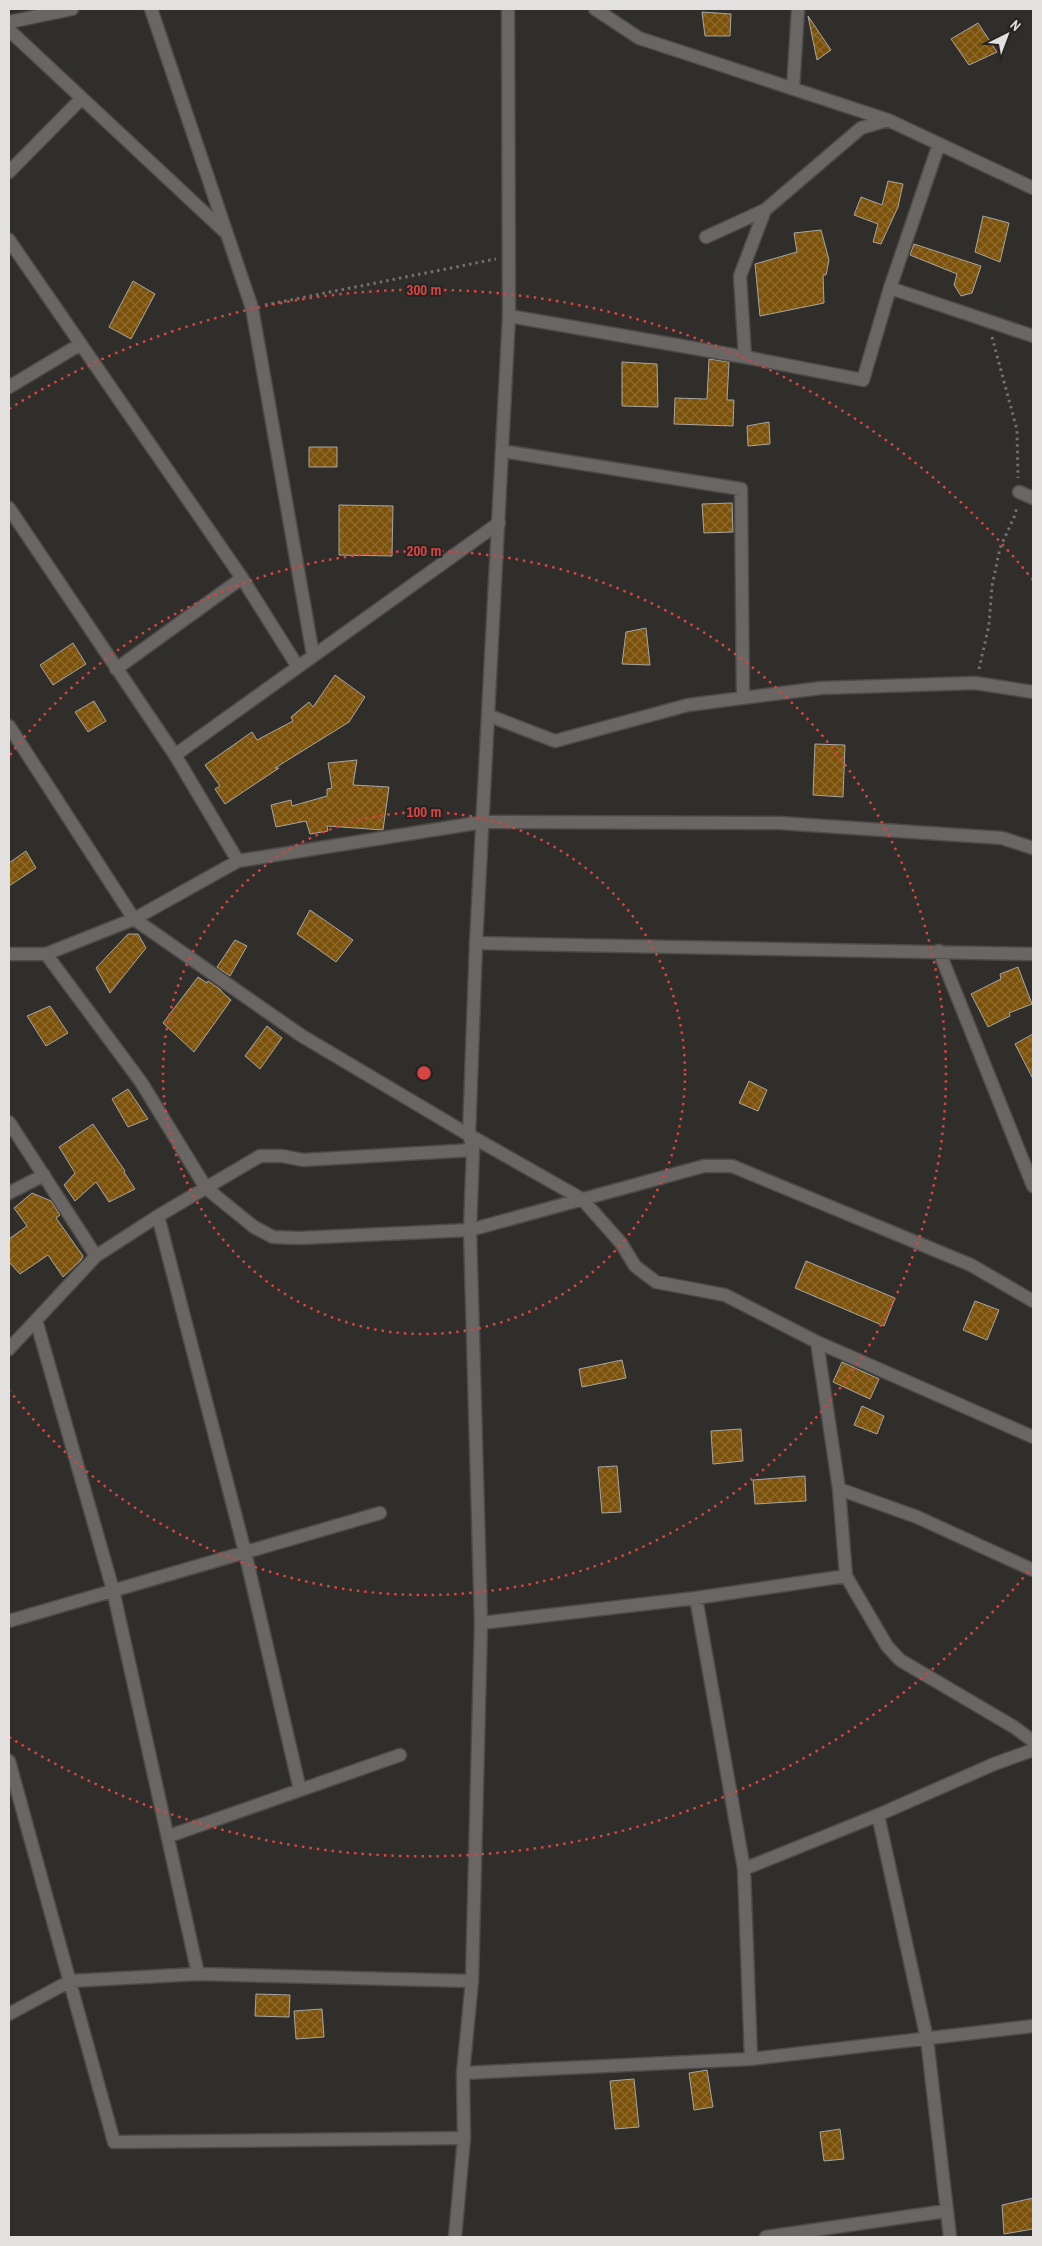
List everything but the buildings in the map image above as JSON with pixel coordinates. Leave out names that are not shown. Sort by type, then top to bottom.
[{"type":"street","points":[[9,22],[72,9]]},
{"type":"street","points":[[151,9],[252,308],[313,655]]},
{"type":"street","points":[[455,2237],[464,2138],[464,2073],[472,1981],[480,1623],[470,1230],[473,1150],[469,1135],[476,943],[490,716],[510,316],[508,9]]},
{"type":"street","points":[[595,9],[639,38],[888,120],[1033,188]]},
{"type":"street","points":[[792,89],[798,9]]},
{"type":"street","points":[[9,30],[226,233]]},
{"type":"street","points":[[9,172],[81,99]]},
{"type":"street","points":[[706,237],[765,210],[861,128],[888,120]]},
{"type":"street","points":[[510,316],[745,357],[863,380],[890,288],[939,144]]},
{"type":"street","points":[[745,357],[740,276],[765,210]]},
{"type":"street","points":[[9,240],[79,345],[242,578],[298,667]]},
{"type":"street","points":[[890,288],[1033,336]]},
{"type":"street","points":[[9,387],[79,345]]},
{"type":"street","points":[[502,451],[741,489],[743,698]]},
{"type":"street","points":[[1019,492],[1033,498]]},
{"type":"street","points":[[9,508],[175,755],[238,862]]},
{"type":"street","points":[[175,755],[499,523]]},
{"type":"street","points":[[116,668],[242,578]]},
{"type":"street","points":[[490,716],[555,741],[688,705],[821,688],[976,683],[1033,692]]},
{"type":"street","points":[[9,726],[134,919],[302,1036],[469,1135],[582,1199],[621,1243],[635,1266],[656,1282],[724,1295],[817,1342],[1033,1437]]},
{"type":"street","points":[[9,954],[46,954],[134,919],[238,862],[483,822],[779,823],[1002,838],[1033,848]]},
{"type":"street","points":[[476,943],[1033,954]]},
{"type":"street","points":[[939,951],[1033,1186]]},
{"type":"street","points":[[46,954],[142,1082],[206,1188],[254,1227],[272,1237],[299,1238],[470,1230],[704,1166],[732,1166],[971,1265],[1033,1301]]},
{"type":"street","points":[[9,1122],[96,1256]]},
{"type":"street","points":[[9,1349],[96,1256],[158,1216],[260,1156],[282,1156],[303,1160],[473,1150]]},
{"type":"street","points":[[9,1193],[44,1174]]},
{"type":"street","points":[[158,1216],[245,1552],[300,1790]]},
{"type":"street","points":[[36,1320],[113,1590],[169,1836],[198,1974]]},
{"type":"street","points":[[817,1342],[838,1489],[846,1576],[887,1646],[900,1660],[1014,1727],[1033,1741]]},
{"type":"street","points":[[838,1489],[918,1516],[1033,1570]]},
{"type":"street","points":[[9,1621],[380,1513]]},
{"type":"street","points":[[480,1623],[696,1598],[846,1576]]},
{"type":"street","points":[[696,1598],[744,1869],[751,2059]]},
{"type":"street","points":[[744,1869],[878,1815],[994,1764],[1033,1750]]},
{"type":"street","points":[[169,1836],[400,1755]]},
{"type":"street","points":[[9,1761],[114,2142],[464,2138]]},
{"type":"street","points":[[878,1815],[926,2039],[950,2237]]},
{"type":"street","points":[[9,2014],[70,1981],[198,1974],[472,1981]]},
{"type":"street","points":[[464,2073],[751,2059],[1033,2026]]},
{"type":"street","points":[[766,2237],[946,2211]]},
{"type":"path","points":[[252,308],[509,256]]},
{"type":"path","points":[[976,683],[989,625],[992,586],[1000,548],[1015,516],[1019,492],[1016,430],[987,320]]}]
